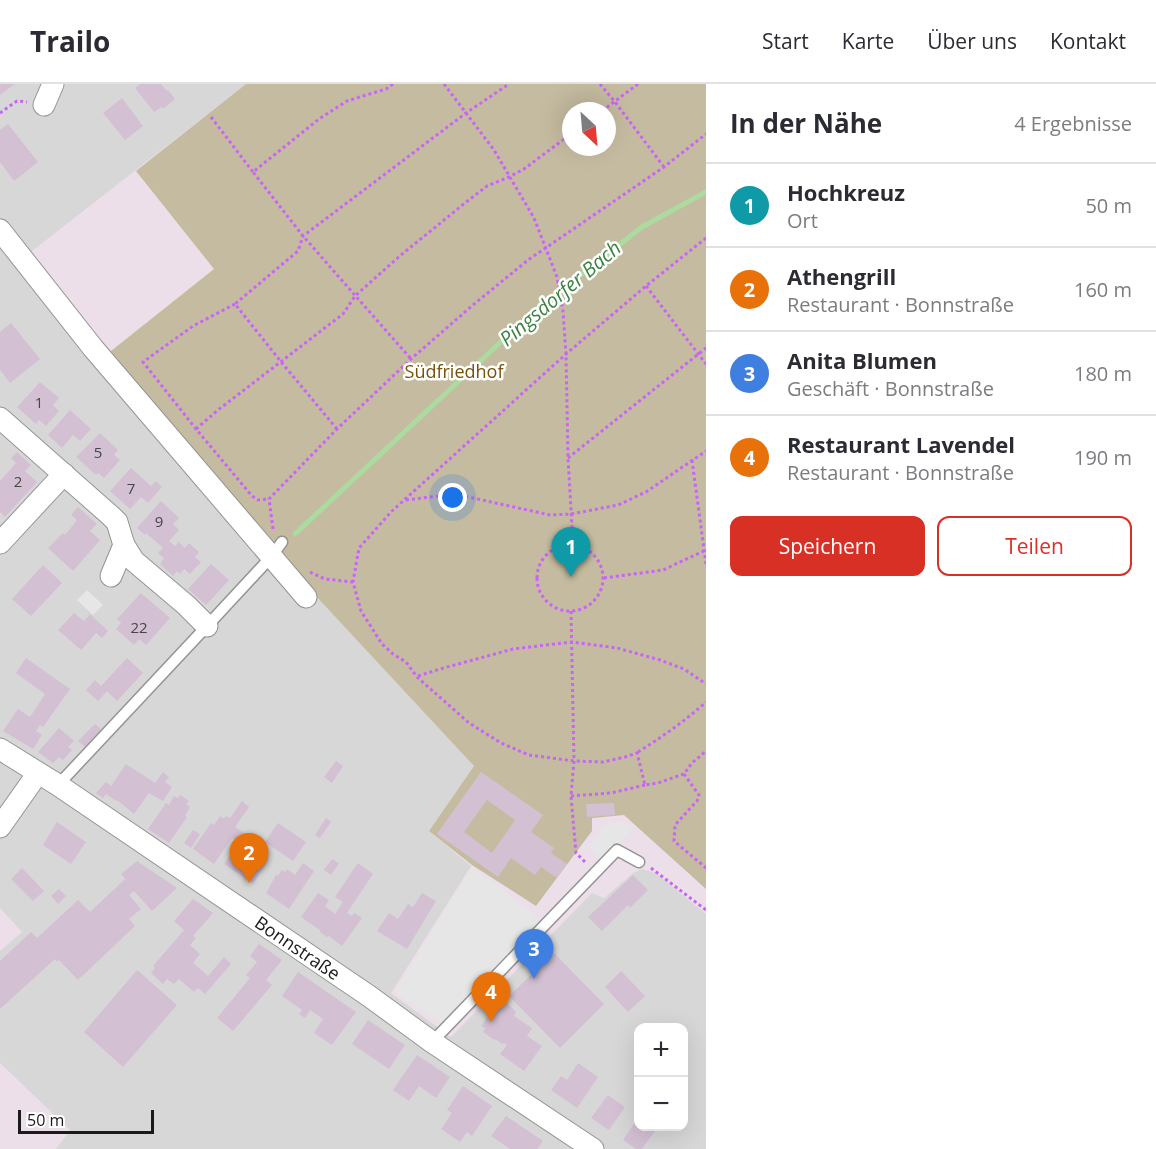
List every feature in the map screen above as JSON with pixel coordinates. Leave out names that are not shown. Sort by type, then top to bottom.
[{"type":"street","points":[[44,105],[53,84]]},
{"type":"street","points":[[0,230],[93,348],[276,550],[306,597]]},
{"type":"street","points":[[0,417],[117,522],[124,545],[134,561],[207,626]]},
{"type":"street","points":[[0,543],[64,474]]},
{"type":"street","points":[[111,576],[124,545]]},
{"type":"street","name":"Bonnstraße","points":[[0,749],[58,785],[369,996],[432,1042],[593,1149]]},
{"type":"street","points":[[0,827],[38,773]]},
{"type":"lane","points":[[58,785],[276,550]]},
{"type":"lane","points":[[432,1042],[617,850],[639,862]]},
{"type":"path","points":[[253,172],[319,118],[346,100],[364,97],[393,84]]},
{"type":"path","points":[[444,84],[494,150],[534,218],[557,277],[563,311],[566,354],[568,458],[573,544]]},
{"type":"path","points":[[509,84],[466,113],[303,236],[298,251],[235,304],[193,326],[143,362],[196,429],[252,496],[258,500],[269,499],[337,429],[411,359],[528,260],[664,167],[706,134]]},
{"type":"path","points":[[600,84],[615,102],[638,84]]},
{"type":"path","points":[[0,113],[17,101],[44,105]]},
{"type":"path","points":[[616,103],[664,167]]},
{"type":"path","points":[[211,117],[303,236],[411,359]]},
{"type":"path","points":[[196,429],[343,314],[355,296],[400,255],[465,203],[487,186],[524,169],[562,141]]},
{"type":"path","points":[[706,238],[566,354],[392,511],[359,548],[353,582],[361,611],[382,644],[406,662],[417,677],[469,723],[501,743],[529,755],[603,762],[625,757],[637,753],[659,739],[706,702]]},
{"type":"path","points":[[646,286],[706,364]]},
{"type":"path","points":[[235,304],[337,429]]},
{"type":"path","points":[[568,458],[706,348]]},
{"type":"path","points":[[405,500],[455,494],[550,515],[571,514],[618,505],[646,492],[706,451]]},
{"type":"path","points":[[692,460],[706,564]]},
{"type":"path","points":[[269,499],[276,550]]},
{"type":"path","points":[[573,544],[585,547],[595,555],[602,565],[604,578],[603,586],[594,601],[579,610],[571,611],[559,609],[541,594],[537,583],[537,571],[542,560],[550,551],[573,544]]},
{"type":"path","points":[[604,578],[663,570],[705,550]]},
{"type":"path","points":[[303,568],[325,579],[353,582]]},
{"type":"path","points":[[571,611],[574,761],[571,796],[576,853],[596,871]]},
{"type":"path","points":[[417,677],[513,649],[572,642],[617,648],[660,660],[684,669],[706,684]]},
{"type":"path","points":[[571,796],[611,794],[658,783],[684,774],[692,763],[706,751]]},
{"type":"path","points":[[637,753],[645,785]]},
{"type":"path","points":[[684,774],[699,795],[697,801],[675,825],[674,841],[706,868]]},
{"type":"path","points":[[639,862],[653,868],[706,910]]},
{"type":"shaded area","points":[[0,84],[246,84],[27,255],[0,219]]},
{"type":"shaded area","points":[[0,233],[474,766],[429,831],[471,866],[391,993],[451,1037],[592,893],[604,898],[633,873],[642,869],[656,873],[706,914],[706,1149],[56,1149],[70,1130],[0,1063],[0,951],[22,932],[0,908]]},
{"type":"shaded area","points":[[87,590],[103,605],[93,615],[77,600]]},
{"type":"shaded area","points":[[623,822],[633,828],[602,860],[588,847],[606,823]]},
{"type":"shaded area","points":[[472,866],[549,926],[451,1031],[395,992]]},
{"type":"green space","name":"Südfriedhof","points":[[246,84],[706,84],[706,889],[624,815],[592,818],[592,831],[536,906],[472,865],[429,831],[474,766],[275,552],[106,355],[214,269],[136,171]]},
{"type":"building","points":[[0,84],[15,84],[0,95]]},
{"type":"building","points":[[140,84],[161,84],[175,99],[163,109],[162,107],[154,112],[135,88]]},
{"type":"building","points":[[122,98],[143,126],[125,140],[103,113]]},
{"type":"building","points":[[8,124],[38,162],[14,181],[0,162],[0,130]]},
{"type":"building","points":[[11,323],[40,359],[10,383],[0,370],[0,332]]},
{"type":"building","points":[[40,382],[59,398],[53,405],[59,411],[46,426],[39,420],[36,424],[17,407]]},
{"type":"building","points":[[70,410],[91,429],[80,441],[73,435],[62,448],[48,435]]},
{"type":"building","points":[[100,433],[118,450],[114,455],[120,460],[104,478],[98,473],[96,475],[76,457]]},
{"type":"building","points":[[17,452],[31,465],[25,471],[37,482],[5,517],[0,512],[0,481],[16,463],[11,458]]},
{"type":"building","points":[[131,468],[151,486],[156,481],[162,487],[148,503],[141,497],[130,509],[110,491]]},
{"type":"building","points":[[161,501],[179,518],[173,524],[179,530],[169,541],[175,546],[179,542],[185,548],[189,543],[199,552],[195,557],[201,562],[190,574],[184,569],[180,574],[177,571],[173,576],[160,564],[164,558],[158,553],[163,548],[137,528]]},
{"type":"building","points":[[78,507],[97,524],[90,531],[100,540],[73,571],[48,548],[63,533],[65,535],[77,520],[71,515]]},
{"type":"building","points":[[211,564],[229,580],[206,605],[188,589]]},
{"type":"building","points":[[43,565],[62,583],[31,616],[12,599]]},
{"type":"building","points":[[141,593],[170,618],[146,645],[139,639],[134,645],[116,629],[121,623],[117,619]]},
{"type":"building","points":[[74,613],[84,621],[90,614],[108,631],[102,638],[96,633],[81,650],[58,630]]},
{"type":"building","points":[[26,658],[70,689],[43,727],[40,725],[36,731],[42,735],[33,749],[3,731],[18,709],[30,717],[45,694],[16,673]]},
{"type":"building","points":[[127,658],[143,673],[117,701],[107,691],[98,701],[86,690],[95,680],[101,686]]},
{"type":"building","points":[[95,724],[101,729],[85,747],[78,741]]},
{"type":"building","points":[[59,728],[74,741],[68,747],[72,750],[63,760],[59,757],[53,763],[38,752]]},
{"type":"building","points":[[336,761],[343,766],[332,783],[324,777]]},
{"type":"building","points":[[126,764],[155,783],[163,772],[169,777],[165,782],[172,787],[163,801],[149,793],[134,814],[117,800],[106,794],[103,798],[96,793],[106,782],[111,786]]},
{"type":"building","points":[[481,772],[543,815],[531,832],[554,848],[551,853],[567,864],[557,878],[541,867],[535,875],[511,858],[498,877],[437,834]],"holes":[[[487,800],[515,820],[492,853],[464,832]]]},
{"type":"building","points":[[180,795],[189,801],[186,804],[190,807],[185,816],[187,817],[169,843],[148,829],[166,803],[169,805],[174,796],[178,798]]},
{"type":"building","points":[[242,801],[249,807],[235,827],[245,834],[238,842],[232,838],[214,864],[193,849],[211,823],[214,825],[220,816],[224,819],[226,816],[230,818]]},
{"type":"building","points":[[614,803],[615,815],[587,817],[586,804]]},
{"type":"building","points":[[326,818],[331,822],[320,838],[315,835]]},
{"type":"building","points":[[57,822],[86,842],[71,864],[43,845]]},
{"type":"building","points":[[278,823],[306,842],[293,861],[265,842]]},
{"type":"building","points":[[193,830],[200,834],[191,848],[184,843]]},
{"type":"building","points":[[251,837],[263,846],[258,852],[269,859],[253,884],[224,864],[233,851],[239,855]]},
{"type":"building","points":[[332,859],[339,863],[331,875],[324,870]]},
{"type":"building","points":[[137,861],[177,888],[152,911],[134,891],[129,895],[141,909],[129,919],[135,926],[78,980],[59,960],[57,962],[55,959],[0,1009],[0,961],[31,932],[37,938],[78,900],[90,912],[125,879],[121,874]]},
{"type":"building","points":[[303,863],[314,871],[289,909],[266,893],[276,875],[278,876],[282,870],[285,872],[287,869],[295,875]]},
{"type":"building","points":[[358,863],[373,874],[347,913],[352,916],[354,913],[362,918],[342,946],[301,917],[318,893],[329,900],[325,906],[335,914],[343,902],[335,897]]},
{"type":"building","points":[[22,868],[44,891],[33,901],[11,879]]},
{"type":"building","points":[[633,875],[648,890],[630,908],[628,905],[602,931],[588,917]]},
{"type":"building","points":[[59,889],[66,896],[58,904],[51,896]]},
{"type":"building","points":[[422,893],[436,901],[407,949],[377,931],[389,913],[398,919],[408,904],[413,907]]},
{"type":"building","points":[[193,899],[213,913],[193,936],[196,938],[190,945],[200,954],[193,963],[208,976],[224,957],[231,964],[205,994],[198,988],[194,992],[179,979],[174,984],[167,979],[163,984],[151,973],[155,968],[153,966],[184,930],[174,921]]},
{"type":"building","points":[[259,944],[282,960],[266,980],[272,985],[233,1031],[217,1018],[250,978],[246,975],[257,962],[250,956]]},
{"type":"building","points":[[554,953],[604,1004],[560,1048],[509,996]]},
{"type":"building","points":[[137,970],[177,1005],[123,1067],[84,1032]]},
{"type":"building","points":[[621,971],[645,996],[628,1012],[605,987]]},
{"type":"building","points":[[298,972],[356,1012],[332,1045],[314,1033],[323,1019],[310,1010],[305,1018],[299,1014],[302,1010],[282,996]]},
{"type":"building","points":[[505,1001],[516,1012],[514,1016],[532,1028],[527,1036],[542,1046],[524,1071],[500,1054],[507,1045],[483,1032],[485,1028],[481,1026],[497,1005]]},
{"type":"building","points":[[368,1020],[405,1045],[389,1069],[352,1044]]},
{"type":"building","points":[[417,1055],[450,1077],[436,1098],[419,1086],[409,1101],[393,1090]]},
{"type":"building","points":[[578,1063],[598,1077],[577,1108],[551,1090],[561,1076],[567,1080]]},
{"type":"building","points":[[463,1086],[492,1106],[472,1136],[467,1132],[460,1142],[441,1129],[452,1113],[447,1110]]},
{"type":"building","points":[[608,1095],[625,1107],[609,1130],[591,1118]]},
{"type":"building","points":[[506,1116],[543,1141],[537,1149],[510,1149],[491,1136]]},
{"type":"building","points":[[634,1124],[634,1131],[655,1131],[642,1149],[636,1149],[623,1140]]},
{"type":"waterway","name":"Pingsdorfer Bach","points":[[295,534],[533,312],[642,227],[706,192]]},
{"type":"place","name":"Hochkreuz","points":[[571,577]]},
{"type":"place","name":"Athengrill","points":[[249,883]]},
{"type":"place","name":"Anita Blumen","points":[[534,979]]},
{"type":"place","name":"Restaurant Lavendel","points":[[491,1022]]}]
